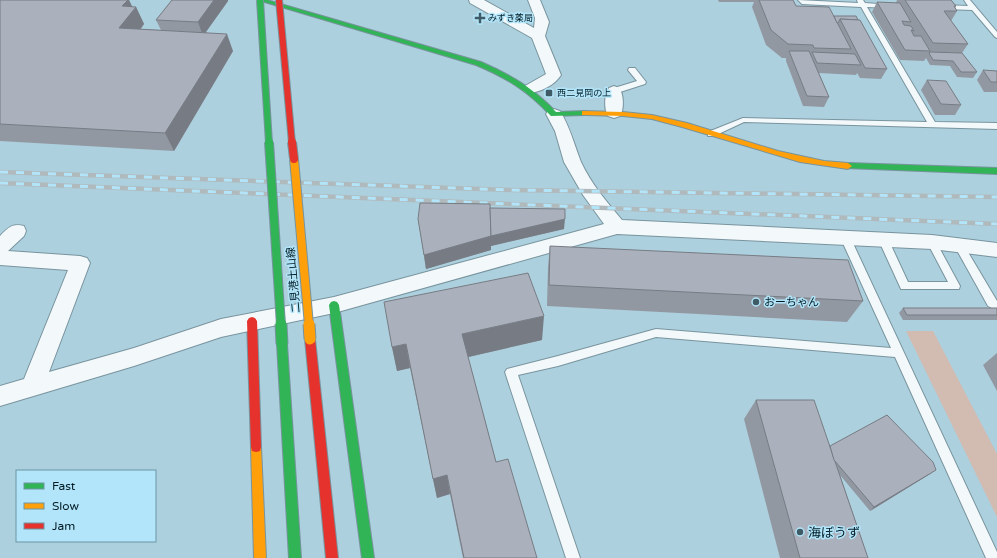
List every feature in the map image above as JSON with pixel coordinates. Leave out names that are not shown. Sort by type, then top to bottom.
[{"type":"main road","points":[[261,0],[473,61],[511,77],[530,89],[554,114],[614,113],[645,116],[661,119],[802,160],[833,165],[997,171]]},
{"type":"main road","name":"二見港土山線","points":[[261,0],[295,558]]},
{"type":"main road","name":"二見港土山線","points":[[279,0],[332,558]]},
{"type":"main road","points":[[294,0],[296,10]]},
{"type":"main road","points":[[334,305],[368,558]]},
{"type":"main road","points":[[252,321],[260,558]]},
{"type":"street","points":[[475,0],[538,36],[554,75],[550,79],[530,89]]},
{"type":"street","points":[[534,0],[543,20],[543,25],[538,36]]},
{"type":"street","points":[[614,91],[614,113]]},
{"type":"street","points":[[554,114],[564,131],[573,162],[589,191],[617,227]]},
{"type":"street","points":[[0,396],[221,328],[334,305],[617,227],[846,240],[932,242],[997,250]]},
{"type":"street","points":[[0,247],[17,231]]},
{"type":"street","points":[[0,258],[80,263],[32,387]]},
{"type":"lane","points":[[801,0],[802,2],[861,2],[899,6]]},
{"type":"lane","points":[[967,0],[997,36]]},
{"type":"lane","points":[[861,2],[932,124]]},
{"type":"lane","points":[[936,7],[973,8]]},
{"type":"lane","points":[[614,91],[642,82],[632,70]]},
{"type":"lane","points":[[710,134],[743,120],[997,126]]},
{"type":"lane","points":[[846,240],[993,558]]},
{"type":"lane","points":[[884,241],[904,286],[955,286],[932,242]]},
{"type":"lane","points":[[959,245],[992,303],[997,307]]},
{"type":"lane","points":[[573,558],[511,372],[558,361],[656,333],[898,353]]},
{"type":"shaded area","points":[[906,331],[933,331],[997,454],[997,517]]},
{"type":"building","points":[[0,0],[128,0],[122,6],[136,7],[119,28],[227,34],[165,133],[0,124]]},
{"type":"building","points":[[172,0],[214,0],[198,22],[156,20]]},
{"type":"building","points":[[759,0],[793,0],[796,6],[829,7],[851,49],[814,48],[813,45],[788,44],[771,30]]},
{"type":"building","points":[[905,0],[951,0],[956,6],[954,6],[957,11],[944,11],[968,44],[933,43]]},
{"type":"building","points":[[877,2],[900,3],[911,22],[902,21],[904,25],[911,26],[914,31],[911,30],[914,36],[921,36],[930,51],[905,50]]},
{"type":"building","points":[[834,16],[856,16],[858,20],[840,19],[837,23]]},
{"type":"building","points":[[840,19],[860,20],[887,69],[865,68]]},
{"type":"building","points":[[789,51],[809,51],[829,97],[807,96]]},
{"type":"building","points":[[812,52],[855,54],[861,65],[817,63]]},
{"type":"building","points":[[929,53],[962,53],[977,72],[961,72],[953,61],[933,60]]},
{"type":"building","points":[[983,70],[997,71],[997,82],[991,82]]},
{"type":"building","points":[[927,80],[946,81],[961,105],[941,104]]},
{"type":"building","points":[[420,203],[490,204],[491,236],[424,255],[418,219]]},
{"type":"building","points":[[490,208],[565,209],[565,219],[491,236]]},
{"type":"building","points":[[550,246],[848,260],[863,301],[549,285]]},
{"type":"building","points":[[528,273],[544,316],[462,334],[496,462],[508,459],[537,558],[464,558],[447,475],[433,479],[406,344],[392,347],[384,302]]},
{"type":"building","points":[[903,308],[997,308],[997,315],[907,315]]},
{"type":"building","points":[[756,400],[814,400],[868,558],[800,558]]},
{"type":"building","points":[[887,415],[933,462],[936,470],[874,507],[834,460],[830,446]]},
{"type":"railway","points":[[0,172],[510,190],[997,197]]},
{"type":"railway","points":[[0,183],[997,224]]},
{"type":"traffic: fast","points":[[260,0],[282,344]]},
{"type":"traffic: fast","points":[[261,0],[456,56],[500,73],[520,84],[538,97],[554,114],[585,113]]},
{"type":"traffic: fast","points":[[848,166],[997,171]]},
{"type":"traffic: fast","points":[[334,305],[368,558]]},
{"type":"traffic: fast","points":[[282,344],[295,558]]},
{"type":"traffic: slow","points":[[585,113],[623,114],[652,117],[684,125],[777,154],[824,164],[848,166]]},
{"type":"traffic: slow","points":[[294,159],[310,339]]},
{"type":"traffic: slow","points":[[256,447],[260,558]]},
{"type":"traffic: jam","points":[[279,0],[294,159]]},
{"type":"traffic: jam","points":[[252,321],[256,447]]},
{"type":"traffic: jam","points":[[310,339],[332,558]]},
{"type":"place","name":"みずき薬局","points":[[480,18]]},
{"type":"place","name":"西二見岡の上","points":[[549,93]]},
{"type":"place","name":"おーちゃん","points":[[756,302]]},
{"type":"place","name":"海ぼうず","points":[[800,532]]}]
